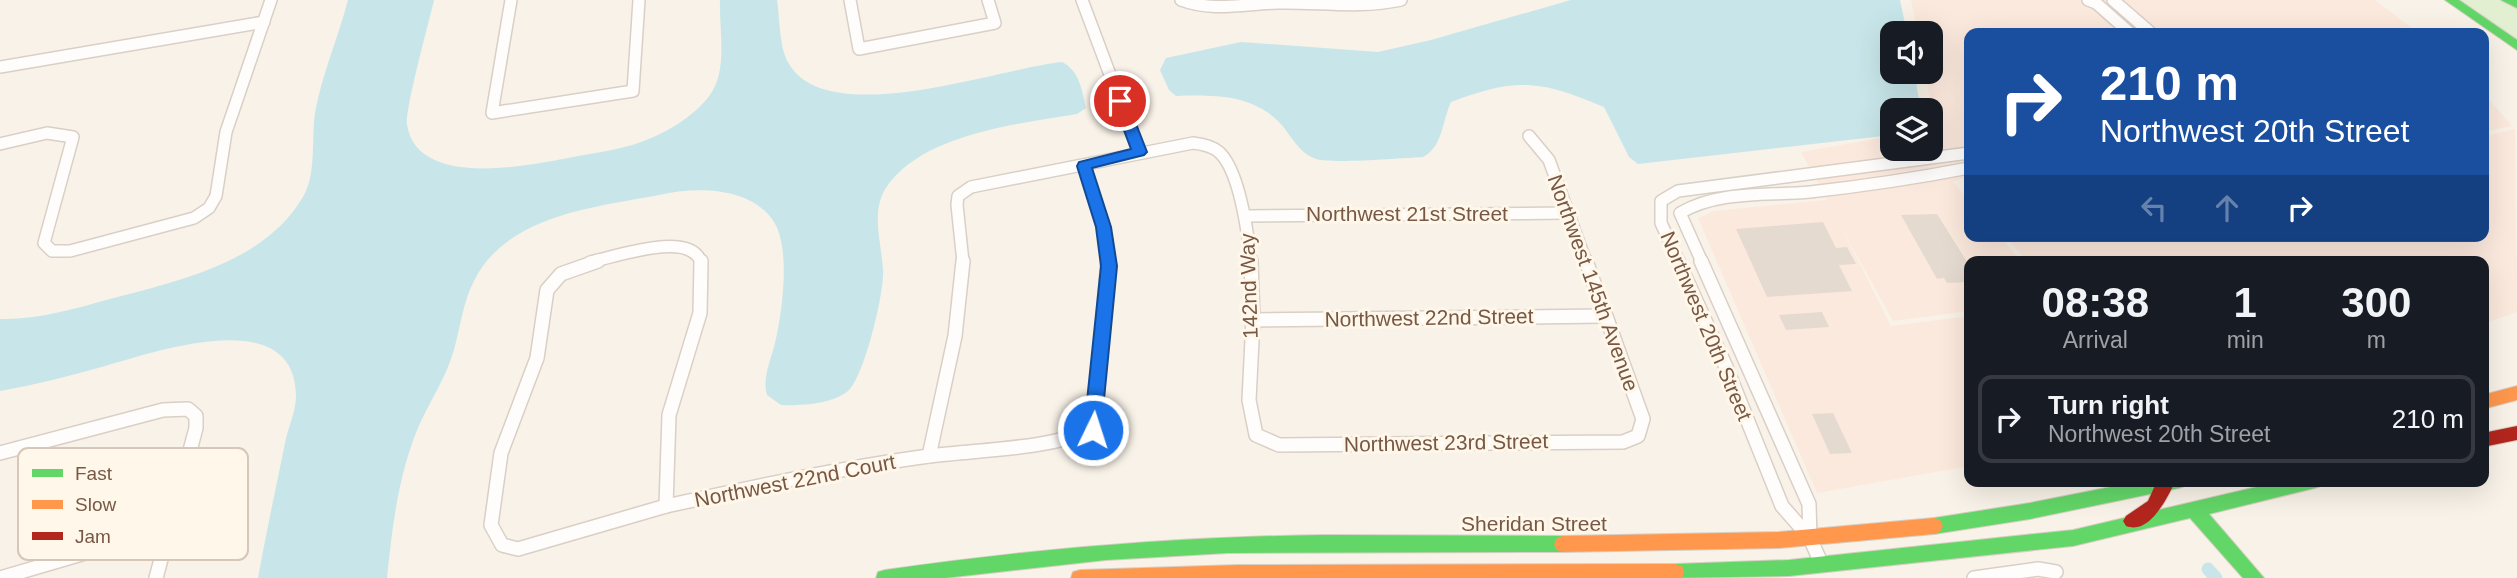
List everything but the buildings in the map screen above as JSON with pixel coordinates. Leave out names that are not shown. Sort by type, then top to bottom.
[{"type":"main road","points":[[2451,0],[2517,46]]},
{"type":"main road","points":[[2507,0],[2517,4]]},
{"type":"main road","points":[[2489,400],[2517,393]]},
{"type":"main road","points":[[2489,439],[2517,433]]},
{"type":"main road","points":[[2123,527],[2154,506],[2169,487],[2196,512],[2255,578]]},
{"type":"main road","name":"Sheridan Street","points":[[885,578],[989,562],[1096,551],[1226,545],[1645,545],[1810,538],[1983,519],[2169,487]]},
{"type":"main road","points":[[1080,578],[1238,573],[1634,573],[1822,565],[2073,538],[2196,512],[2292,487]]},
{"type":"street","points":[[0,144],[66,132],[72,137],[73,144],[44,243],[52,251],[70,251],[181,222],[209,208],[216,197],[226,132],[271,0]]},
{"type":"street","points":[[511,0],[492,113],[633,91],[639,0]]},
{"type":"street","points":[[850,0],[859,49],[995,23],[988,0]]},
{"type":"street","points":[[929,456],[957,317],[963,266],[956,206],[958,196],[971,187],[1084,166],[1139,152],[1083,0]]},
{"type":"street","points":[[1181,1],[1201,6],[1280,3],[1341,8],[1378,6],[1401,0]]},
{"type":"street","points":[[2088,0],[2096,3],[2124,28]]},
{"type":"street","points":[[2113,0],[2145,28]]},
{"type":"street","points":[[0,66],[264,22]]},
{"type":"street","name":"Northwest 145th Avenue","points":[[1529,135],[1549,160],[1643,419],[1638,436]]},
{"type":"street","name":"142nd Way","points":[[1139,152],[1193,143],[1211,145],[1223,155],[1246,216],[1253,320],[1249,418],[1256,435]]},
{"type":"street","name":"Northwest 20th Street","points":[[1810,538],[1782,506],[1726,367],[1661,223],[1661,201],[1678,191],[1702,187],[1964,154]]},
{"type":"street","name":"Northwest 22nd Court","points":[[666,506],[669,415],[700,313],[701,259],[689,249],[667,245],[588,263],[561,274],[547,290],[537,358],[501,453],[491,524],[502,545],[518,549],[666,506],[816,474],[929,456],[1067,440],[1093,430],[1109,266],[1103,227],[1084,166]]},
{"type":"street","name":"Northwest 20th Street","points":[[1810,538],[1809,504],[1680,213],[1690,205],[1807,192],[1964,169]]},
{"type":"street","name":"Northwest 21st Street","points":[[1246,216],[1567,213]]},
{"type":"street","name":"Northwest 22nd Street","points":[[1253,320],[1604,316]]},
{"type":"street","points":[[19,448],[163,410],[188,409],[196,416],[196,428],[190,448]]},
{"type":"street","name":"Northwest 23rd Street","points":[[1256,435],[1279,445],[1623,442],[1638,436]]},
{"type":"street","points":[[0,453],[18,448]]},
{"type":"street","points":[[1810,538],[1822,565]]},
{"type":"street","points":[[0,578],[61,560]]},
{"type":"street","points":[[156,578],[160,560]]},
{"type":"street","points":[[1974,578],[2038,569],[2056,572]]},
{"type":"shaded area","points":[[1911,0],[2375,0],[2411,28],[1964,28],[1964,178],[1953,182],[1964,194],[1964,242],[2005,242],[2017,256],[1964,256],[1964,312],[1893,321],[1839,223],[1891,326],[1964,317],[1964,467],[1817,493],[1698,218],[1714,211],[1827,200],[1801,152],[1880,138],[1880,161],[1943,161],[1943,98],[1930,98],[1927,84],[1943,84],[1943,21],[1915,21]]},
{"type":"shaded area","points":[[2489,100],[2512,126],[2489,131]]},
{"type":"shaded area","points":[[2515,129],[2517,312],[2489,322],[2489,256],[2023,256],[2010,242],[2489,242],[2489,136]]},
{"type":"green space","points":[[2458,0],[2500,0],[2517,7],[2517,41]]},
{"type":"water","points":[[348,0],[434,0],[413,84],[407,125],[416,145],[432,159],[453,166],[505,168],[603,152],[642,142],[677,124],[708,98],[717,80],[721,58],[720,0],[777,0],[782,42],[789,64],[810,83],[840,93],[877,94],[917,90],[1062,62],[1076,76],[1086,108],[1077,114],[1002,127],[951,142],[907,165],[890,182],[880,202],[878,213],[883,280],[867,352],[848,391],[825,401],[781,405],[767,395],[766,376],[780,315],[784,262],[782,245],[772,219],[749,200],[704,190],[673,192],[581,210],[530,228],[508,241],[489,259],[469,291],[452,356],[408,455],[396,507],[387,578],[258,578],[296,402],[289,367],[272,349],[246,341],[183,345],[62,378],[0,391],[0,319],[55,313],[191,276],[243,254],[286,220],[307,188],[312,167],[318,99]]},
{"type":"water","points":[[1571,0],[1900,0],[1904,21],[1880,21],[1880,84],[1916,84],[1919,98],[1880,98],[1880,136],[1638,164],[1629,157],[1604,107],[1563,91],[1511,85],[1451,102],[1435,147],[1423,157],[1351,161],[1324,160],[1309,156],[1278,121],[1267,112],[1243,101],[1217,96],[1176,96],[1169,90],[1160,70],[1166,58],[1241,42],[1378,52],[1431,40]]},
{"type":"waterway","points":[[2208,569],[2216,578]]},
{"type":"traffic: fast","points":[[2451,0],[2517,46]]},
{"type":"traffic: fast","points":[[2507,0],[2517,4]]},
{"type":"traffic: fast","points":[[1934,526],[2030,511],[2149,487]]},
{"type":"traffic: fast","points":[[1675,572],[1789,568],[2073,538],[2290,487]]},
{"type":"traffic: fast","points":[[2195,511],[2255,578]]},
{"type":"traffic: fast","points":[[885,578],[1032,559],[1180,547],[1324,543],[1563,544]]},
{"type":"traffic: slow","points":[[2489,400],[2517,393]]},
{"type":"traffic: slow","points":[[1563,544],[1779,540],[1934,526]]},
{"type":"traffic: slow","points":[[1080,578],[1238,573],[1675,572]]},
{"type":"traffic: jam","points":[[2489,439],[2517,433]]},
{"type":"traffic: jam","points":[[2132,521],[2154,506],[2164,487]]},
{"type":"route","points":[[1093,430],[1109,266],[1103,227],[1084,166],[1139,152],[1120,101]]}]
